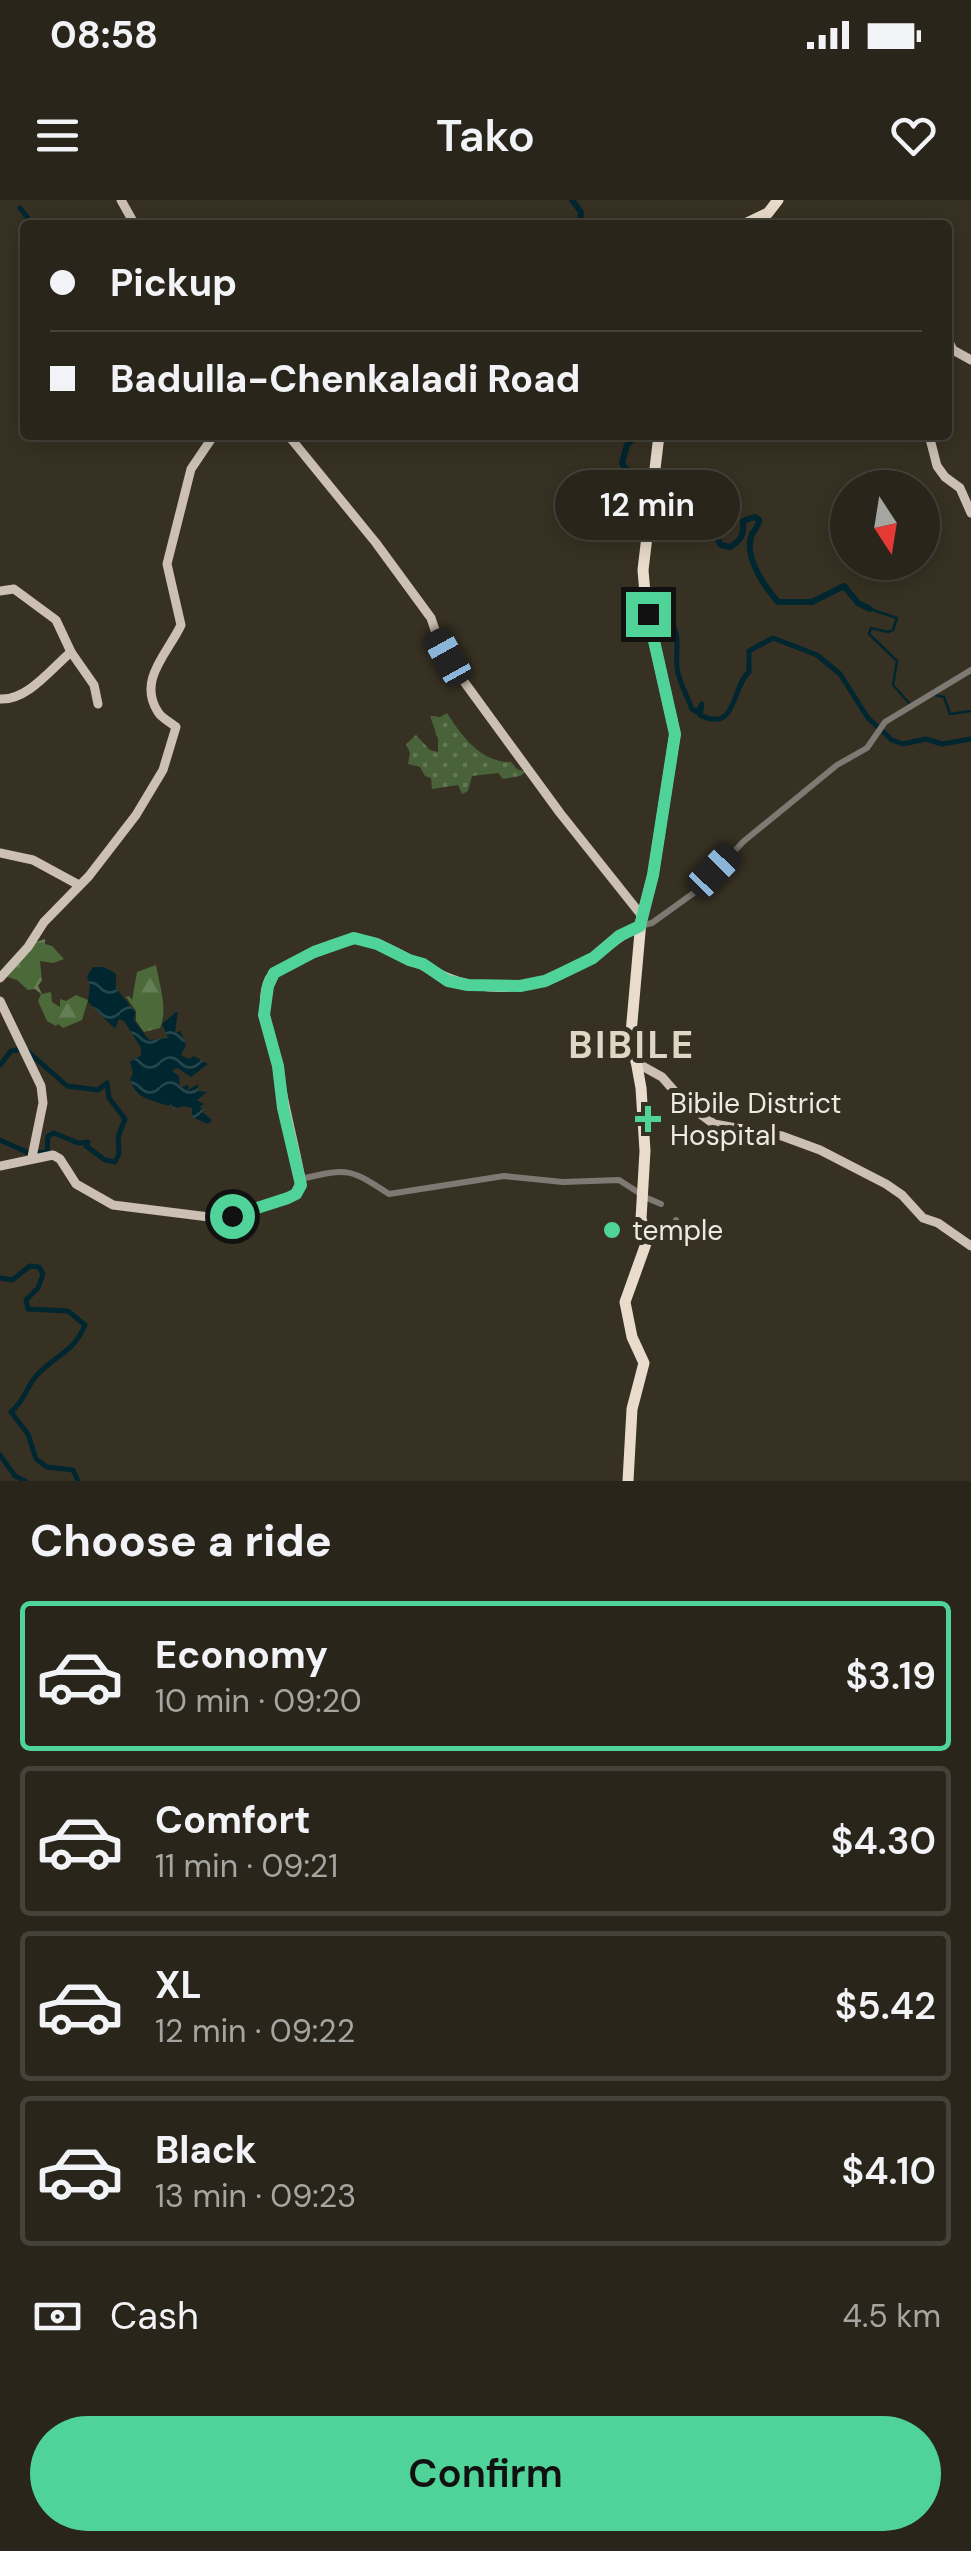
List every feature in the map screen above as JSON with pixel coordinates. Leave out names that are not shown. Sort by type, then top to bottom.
[{"type":"highway","points":[[751,220],[775,205]]},
{"type":"highway","points":[[628,1481],[632,1409],[644,1363],[625,1310],[648,1242],[641,1219],[646,1151],[641,1088],[631,1033],[641,921],[653,875],[675,734],[644,593],[643,570],[659,440]]},
{"type":"main road","points":[[0,978],[144,805],[163,770],[176,728],[158,712],[150,686],[160,656],[181,626],[167,564],[191,469],[211,440]]},
{"type":"main road","points":[[0,1166],[47,1154],[57,1156],[76,1184],[113,1205],[212,1218],[232,1216],[285,1199],[298,1192],[300,1174],[264,1015],[274,973],[314,952],[354,938],[423,964],[448,981],[520,986],[545,981],[593,958],[641,921],[465,683],[430,618],[376,542],[292,440]]},
{"type":"main road","points":[[930,440],[937,466],[945,478],[960,488],[971,513]]},
{"type":"main road","points":[[0,591],[14,589],[28,603],[52,615],[94,685],[98,704]]},
{"type":"main road","points":[[0,699],[16,698],[71,652]]},
{"type":"main road","points":[[0,853],[34,860],[79,886]]},
{"type":"main road","points":[[0,1001],[41,1086],[42,1103],[32,1157]]},
{"type":"main road","points":[[635,1062],[662,1076],[684,1102],[714,1124],[782,1136],[820,1150],[886,1184],[923,1218],[938,1223],[971,1246]]},
{"type":"street","points":[[641,921],[652,923],[695,892],[758,829],[837,766],[867,748],[886,722],[971,670]]},
{"type":"street","points":[[300,1174],[350,1171],[365,1176],[389,1194],[504,1176],[563,1182],[618,1180],[661,1204]]},
{"type":"street","points":[[676,1220],[680,1232]]},
{"type":"green space","points":[[447,713],[481,753],[511,762],[526,772],[503,779],[498,773],[472,776],[468,791],[462,794],[458,785],[432,789],[431,778],[420,767],[408,764],[410,753],[406,744],[416,735],[430,750],[438,752],[430,716]]},
{"type":"green space","points":[[45,939],[45,944],[64,959],[53,963],[40,961],[42,980],[38,986],[42,994],[51,992],[52,1002],[60,1007],[60,999],[66,1001],[76,995],[88,1000],[82,1020],[63,1028],[47,1021],[38,1001],[41,994],[5,976],[33,943]]},
{"type":"green space","points":[[156,965],[162,1021],[160,1028],[144,1032],[126,997],[132,1000],[137,972]]},
{"type":"water","points":[[93,967],[105,967],[116,974],[116,988],[135,1012],[134,1020],[149,1040],[168,1038],[162,1024],[178,1010],[175,1034],[180,1030],[186,1045],[181,1055],[189,1059],[194,1056],[208,1064],[191,1077],[177,1068],[172,1071],[179,1076],[180,1088],[187,1085],[186,1091],[198,1084],[198,1091],[207,1092],[197,1100],[204,1104],[199,1107],[204,1109],[202,1112],[212,1120],[208,1124],[192,1117],[192,1108],[174,1109],[171,1104],[150,1100],[136,1091],[130,1079],[130,1062],[141,1055],[141,1048],[124,1021],[119,1019],[115,1029],[88,1002],[87,976]]},
{"type":"waterway","points":[[572,200],[581,212],[580,220]]},
{"type":"waterway","points":[[20,208],[29,220]]},
{"type":"waterway","points":[[632,440],[622,463],[626,469],[694,508],[711,526],[721,545],[730,547],[737,542],[743,521],[755,517],[759,520],[750,552],[761,579],[778,602],[812,602],[844,586],[858,603],[870,609]]},
{"type":"waterway","points":[[870,609],[897,618],[893,630],[871,628],[869,634],[897,661],[893,685],[910,704]]},
{"type":"waterway","points":[[652,615],[669,618],[673,625],[679,678],[692,709],[697,712],[702,704],[700,715],[712,719],[727,713],[749,672],[749,651],[773,638],[817,655],[840,674],[868,718],[892,740],[903,744],[926,739],[942,744],[971,739]]},
{"type":"waterway","points":[[935,695],[944,697],[950,714],[971,711]]},
{"type":"waterway","points":[[24,1048],[67,1086],[98,1090],[107,1083],[109,1098],[125,1119],[115,1162],[105,1160],[86,1146],[88,1142],[78,1143],[54,1133],[48,1136],[47,1152],[34,1153]]},
{"type":"waterway","points":[[0,1065],[11,1051],[22,1049]]},
{"type":"waterway","points":[[0,1140],[31,1154]]},
{"type":"waterway","points":[[0,1278],[12,1280],[30,1266],[39,1267],[43,1274],[38,1288],[26,1300],[28,1309],[68,1311],[85,1325],[70,1347],[34,1378],[11,1412],[28,1434],[36,1459],[47,1467],[73,1470],[78,1481]]},
{"type":"waterway","points":[[0,1455],[15,1476],[25,1481]]},
{"type":"place","name":"Bibile District Hospital","points":[[648,1119]]},
{"type":"place","name":"temple","points":[[612,1230]]},
{"type":"district","name":"BIBILE","points":[[632,1045]]},
{"type":"route","points":[[232,1216],[288,1198],[301,1185],[264,1015],[274,973],[314,952],[354,938],[423,964],[448,981],[520,986],[545,981],[593,958],[619,936],[640,926],[653,875],[675,734],[648,614]]}]
